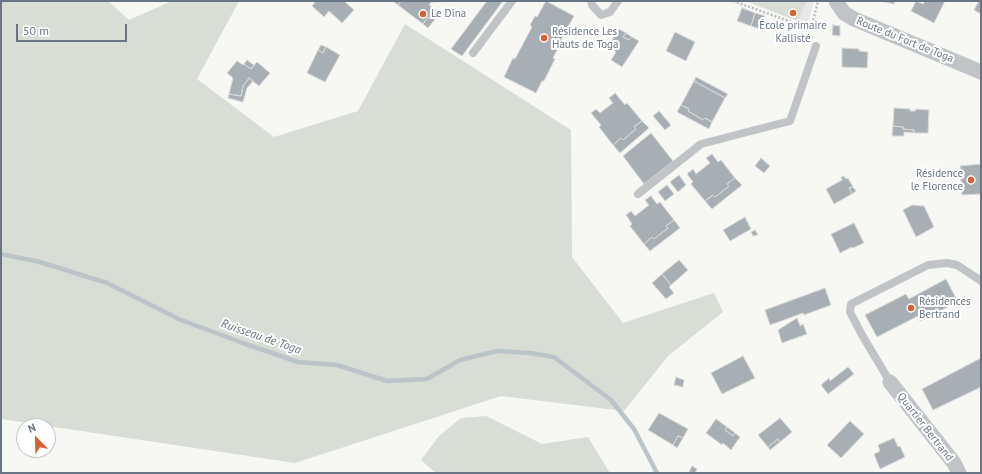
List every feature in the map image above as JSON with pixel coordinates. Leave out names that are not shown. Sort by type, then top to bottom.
[{"type":"street","name":"Route du Fort de Toga","points":[[836,1],[844,13],[854,19],[981,72]]},
{"type":"street","name":"Quartier Bertrand","points":[[890,382],[954,463],[959,473]]},
{"type":"lane","points":[[473,53],[512,1]]},
{"type":"lane","points":[[591,1],[592,5],[601,15],[610,12],[618,1]]},
{"type":"lane","points":[[638,194],[701,144],[790,121],[816,46]]},
{"type":"lane","points":[[890,382],[850,312],[851,304],[928,265],[947,263],[958,265],[981,281]]},
{"type":"path","points":[[733,1],[811,29],[818,1]]},
{"type":"shaded area","points":[[1,1],[108,1],[129,20],[172,1],[239,1],[197,79],[274,137],[358,111],[405,24],[571,130],[572,257],[623,323],[714,293],[723,312],[668,356],[624,411],[501,396],[295,463],[56,427],[56,418],[16,418],[16,421],[1,419]]},
{"type":"shaded area","name":"École primaire Kallisté","points":[[744,1],[814,1],[807,25]]},
{"type":"shaded area","name":"École primaire Kallisté","points":[[748,1],[806,1],[798,21]]},
{"type":"shaded area","points":[[486,416],[542,444],[588,437],[610,473],[436,473],[421,460],[439,436],[461,418]]},
{"type":"building","points":[[316,1],[344,1],[354,10],[342,23],[329,11],[324,17],[312,6]]},
{"type":"building","points":[[393,1],[401,1],[398,5]]},
{"type":"building","name":"Le Dina","points":[[401,1],[432,1],[429,5],[437,11],[431,19],[428,17],[423,24],[398,5]]},
{"type":"building","points":[[487,1],[503,1],[462,56],[451,49]]},
{"type":"building","name":"Résidence Les Hauts de Toga","points":[[546,1],[574,16],[556,49],[557,50],[553,58],[555,59],[536,93],[504,77],[513,58],[515,59],[532,27],[530,25],[535,16],[537,17]]},
{"type":"building","points":[[881,1],[895,1],[894,4]]},
{"type":"building","points":[[916,1],[923,4],[925,1],[945,1],[934,23],[911,11]]},
{"type":"building","points":[[979,1],[981,1],[981,14],[974,10]]},
{"type":"building","points":[[742,8],[755,13],[751,26],[737,21]]},
{"type":"building","points":[[437,11],[440,13],[428,28],[423,24],[428,17],[431,19]]},
{"type":"building","points":[[755,13],[765,16],[760,29],[751,26]]},
{"type":"building","points":[[833,25],[840,26],[840,36],[832,35]]},
{"type":"building","points":[[619,29],[626,33],[623,37],[629,40],[632,37],[639,41],[622,67],[611,60],[616,52],[614,50],[618,44],[612,40]]},
{"type":"building","points":[[675,32],[695,42],[686,61],[666,51]]},
{"type":"building","points":[[626,33],[632,37],[629,40],[623,37]]},
{"type":"building","points":[[321,45],[326,47],[323,53],[318,50]]},
{"type":"building","points":[[326,47],[340,55],[325,82],[307,73],[318,50],[323,53]]},
{"type":"building","points":[[842,48],[859,49],[859,51],[868,52],[867,68],[842,67]]},
{"type":"building","points":[[247,60],[254,65],[251,69],[244,64]]},
{"type":"building","points":[[237,61],[251,69],[257,62],[270,73],[259,86],[249,78],[243,86],[241,96],[229,94],[233,78],[227,73]]},
{"type":"building","points":[[696,77],[728,94],[725,98],[694,81]]},
{"type":"building","points":[[249,78],[253,81],[247,88],[243,102],[228,98],[229,94],[241,96],[243,86]]},
{"type":"building","points":[[694,81],[725,98],[712,122],[705,118],[703,120],[688,111],[689,109],[681,105]]},
{"type":"building","points":[[615,93],[625,105],[627,103],[642,121],[634,127],[636,129],[623,140],[621,138],[613,145],[599,127],[601,125],[591,113],[596,109],[600,113],[613,103],[609,98]]},
{"type":"building","points":[[681,105],[689,109],[688,111],[703,120],[705,118],[712,122],[709,129],[677,112]]},
{"type":"building","points":[[894,108],[910,109],[910,111],[915,111],[916,109],[929,110],[928,133],[914,133],[914,130],[893,126]]},
{"type":"building","points":[[659,111],[671,125],[665,130],[653,116]]},
{"type":"building","points":[[642,121],[649,128],[620,153],[613,145],[621,138],[623,140],[636,129],[634,127]]},
{"type":"building","points":[[893,126],[914,130],[914,133],[904,132],[904,136],[892,136]]},
{"type":"building","points":[[651,133],[673,161],[644,184],[623,156]]},
{"type":"building","points":[[712,154],[718,162],[721,160],[735,178],[727,184],[729,186],[715,197],[713,195],[705,201],[691,184],[693,182],[687,174],[693,169],[696,174],[710,163],[706,158]]},
{"type":"building","points":[[761,158],[770,166],[764,173],[755,166]]},
{"type":"building","name":"Résidence le Florence","points":[[981,164],[981,194],[962,195],[960,166]]},
{"type":"building","points":[[679,175],[686,185],[678,192],[670,182]]},
{"type":"building","points":[[844,176],[846,179],[848,178],[853,187],[849,188],[852,194],[834,204],[826,189],[842,180],[841,177]]},
{"type":"building","points":[[735,178],[742,185],[712,209],[705,201],[713,195],[715,197],[729,186],[727,184]]},
{"type":"building","points":[[667,185],[674,194],[665,201],[658,192]]},
{"type":"building","points":[[853,187],[856,191],[852,194],[849,188]]},
{"type":"building","points":[[651,196],[657,204],[660,202],[674,220],[666,226],[668,228],[654,239],[652,237],[644,244],[630,226],[632,224],[626,215],[631,211],[635,216],[649,205],[645,200]]},
{"type":"building","points":[[912,205],[924,206],[934,227],[916,237],[903,210]]},
{"type":"building","points":[[745,217],[751,229],[730,241],[723,230]]},
{"type":"building","points":[[674,220],[680,228],[650,251],[644,244],[652,237],[654,239],[668,228],[666,226]]},
{"type":"building","points":[[854,223],[864,243],[840,253],[831,234]]},
{"type":"building","points":[[755,230],[758,235],[753,236],[751,232]]},
{"type":"building","points":[[679,260],[688,270],[671,285],[662,274]]},
{"type":"building","points":[[662,274],[671,285],[669,287],[674,293],[666,299],[652,283]]},
{"type":"building","name":"Résidences Bertrand","points":[[946,279],[958,302],[920,321],[918,316],[877,337],[865,315],[906,294],[909,299]]},
{"type":"building","points":[[825,288],[831,305],[770,325],[765,310]]},
{"type":"building","points":[[797,318],[800,326],[803,324],[807,334],[782,343],[778,330]]},
{"type":"building","points":[[743,356],[755,378],[722,394],[711,373]]},
{"type":"building","points":[[981,358],[981,387],[933,410],[922,389]]},
{"type":"building","points":[[848,367],[854,374],[828,394],[821,385],[829,378],[830,381]]},
{"type":"building","points":[[676,377],[684,380],[683,387],[674,385]]},
{"type":"building","points":[[659,413],[688,429],[683,438],[678,436],[673,445],[648,430]]},
{"type":"building","points":[[780,418],[792,432],[780,442],[778,439],[768,447],[758,435]]},
{"type":"building","points":[[716,419],[727,427],[725,430],[733,436],[735,433],[740,437],[731,450],[723,443],[722,445],[706,433]]},
{"type":"building","points":[[850,421],[864,434],[841,458],[827,445]]},
{"type":"building","points":[[727,427],[735,433],[733,436],[725,430]]},
{"type":"building","points":[[678,436],[683,438],[677,448],[673,445]]},
{"type":"building","points":[[894,438],[905,457],[880,469],[874,454],[880,451],[878,445]]},
{"type":"building","points":[[778,439],[780,442],[770,450],[768,447]]},
{"type":"building","points":[[692,466],[697,469],[695,473],[689,472]]},
{"type":"waterway","name":"Ruisseau de Toga","points":[[1,254],[40,262],[107,283],[181,320],[298,362],[337,365],[387,381],[427,379],[460,360],[497,351],[530,353],[554,357],[611,400],[634,429],[657,473]]},
{"type":"place","name":"École primaire Kallisté","points":[[793,13]]},
{"type":"place","name":"Le Dina","points":[[423,14]]},
{"type":"place","name":"Résidence Les Hauts de Toga","points":[[544,38]]},
{"type":"place","name":"Résidence le Florence","points":[[971,180]]},
{"type":"place","name":"Résidences Bertrand","points":[[911,308]]}]
